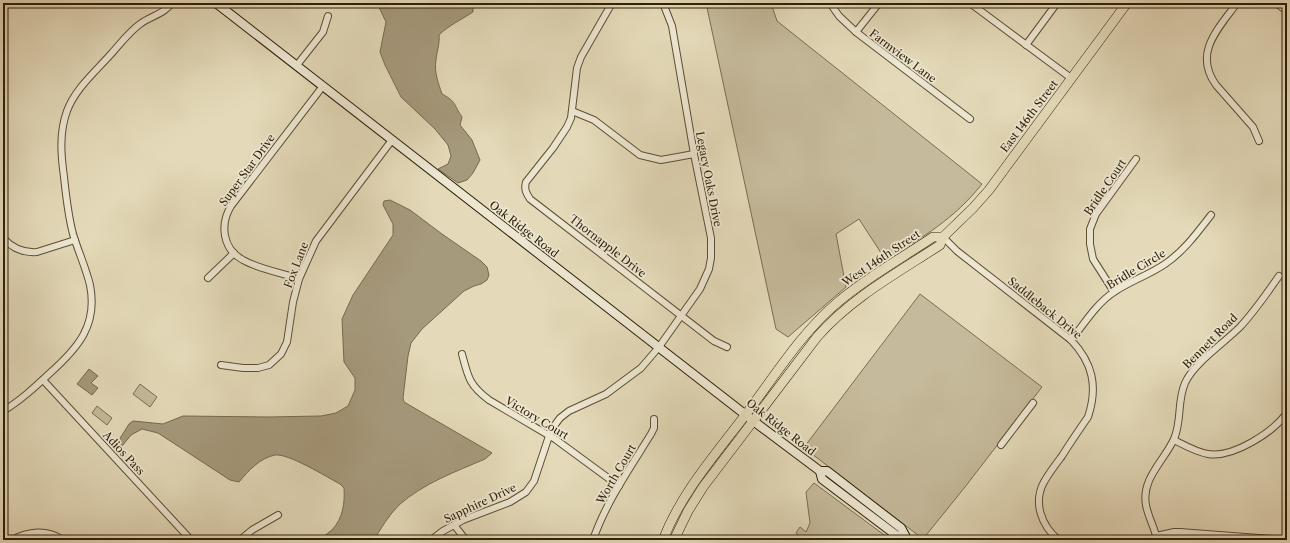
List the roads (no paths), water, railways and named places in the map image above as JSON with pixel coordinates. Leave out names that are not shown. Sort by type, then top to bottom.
[{"type":"main road","name":"East 146th Street","points":[[943,237],[983,197],[1127,3]]},
{"type":"main road","name":"West 146th Street","points":[[663,540],[672,519],[687,493],[803,338],[834,305],[860,285],[933,237],[943,237],[940,245],[863,295],[831,322],[811,344],[696,497],[674,540]]},
{"type":"street","points":[[3,411],[20,400],[72,352],[79,343],[88,326],[91,314],[90,285],[75,240],[70,219],[62,160],[61,132],[66,112],[80,88],[132,31],[148,19],[166,10],[172,3]]},
{"type":"street","name":"Oak Ridge Road","points":[[216,3],[820,471],[828,471],[901,528],[908,539]]},
{"type":"street","points":[[612,3],[581,57],[577,68],[572,111],[594,120],[640,155],[661,160],[694,154]]},
{"type":"street","name":"Legacy Oaks Drive","points":[[659,347],[705,280],[711,258],[711,238],[694,154],[672,26],[663,3]]},
{"type":"street","name":"Farmview Lane","points":[[830,3],[839,16],[856,32],[970,119]]},
{"type":"street","points":[[856,32],[879,3]]},
{"type":"street","points":[[970,3],[1072,78]]},
{"type":"street","points":[[1026,45],[1057,3]]},
{"type":"street","points":[[1236,3],[1211,38],[1207,52],[1207,68],[1216,85],[1253,127],[1259,141]]},
{"type":"street","points":[[1276,3],[1287,11]]},
{"type":"street","points":[[297,65],[323,32],[328,16]]},
{"type":"street","name":"Super Star Drive","points":[[299,279],[242,260],[227,244],[224,233],[225,218],[228,211],[323,86]]},
{"type":"street","name":"Thornapple Drive","points":[[572,111],[571,118],[563,134],[526,182],[525,190],[530,199],[714,341],[727,347]]},
{"type":"street","name":"Fox Lane","points":[[221,365],[243,368],[258,368],[269,365],[278,358],[286,346],[293,302],[299,279],[311,252],[322,232],[392,140]]},
{"type":"street","name":"Bridle Court","points":[[1114,292],[1094,259],[1090,244],[1090,229],[1096,214],[1136,159]]},
{"type":"street","name":"Bridle Circle","points":[[1071,340],[1100,304],[1114,292],[1173,259],[1188,244],[1211,215]]},
{"type":"street","name":"Saddleback Drive","points":[[943,237],[957,251],[1071,340],[1084,355],[1090,370],[1093,397],[1088,417],[1047,476],[1041,489],[1039,504],[1041,517],[1047,528],[1059,540]]},
{"type":"street","points":[[3,238],[16,248],[32,252],[37,252],[75,240]]},
{"type":"street","points":[[208,278],[234,253]]},
{"type":"street","name":"Bennett Road","points":[[1156,538],[1146,506],[1146,490],[1152,475],[1174,440],[1179,422],[1182,391],[1189,376],[1193,370],[1241,326],[1279,276]]},
{"type":"street","name":"Sapphire Drive","points":[[431,540],[454,525],[478,513],[510,502],[526,492],[534,481],[551,430],[560,418],[569,411],[606,394],[641,368],[659,347]]},
{"type":"street","name":"Victory Court","points":[[462,354],[470,383],[481,394],[549,435],[619,486]]},
{"type":"street","name":"Adios Pass","points":[[43,380],[191,540]]},
{"type":"street","points":[[1001,445],[1033,403]]},
{"type":"street","points":[[1174,440],[1201,453],[1230,453],[1273,428],[1287,413]]},
{"type":"street","name":"Worth Court","points":[[593,540],[606,509],[651,434],[654,428],[654,419]]},
{"type":"street","points":[[240,540],[252,530],[278,515]]},
{"type":"street","points":[[454,525],[466,540]]},
{"type":"street","points":[[12,540],[18,536],[30,532],[38,532],[54,535],[63,540]]},
{"type":"street","points":[[1156,538],[1174,532],[1180,532],[1285,540]]}]
